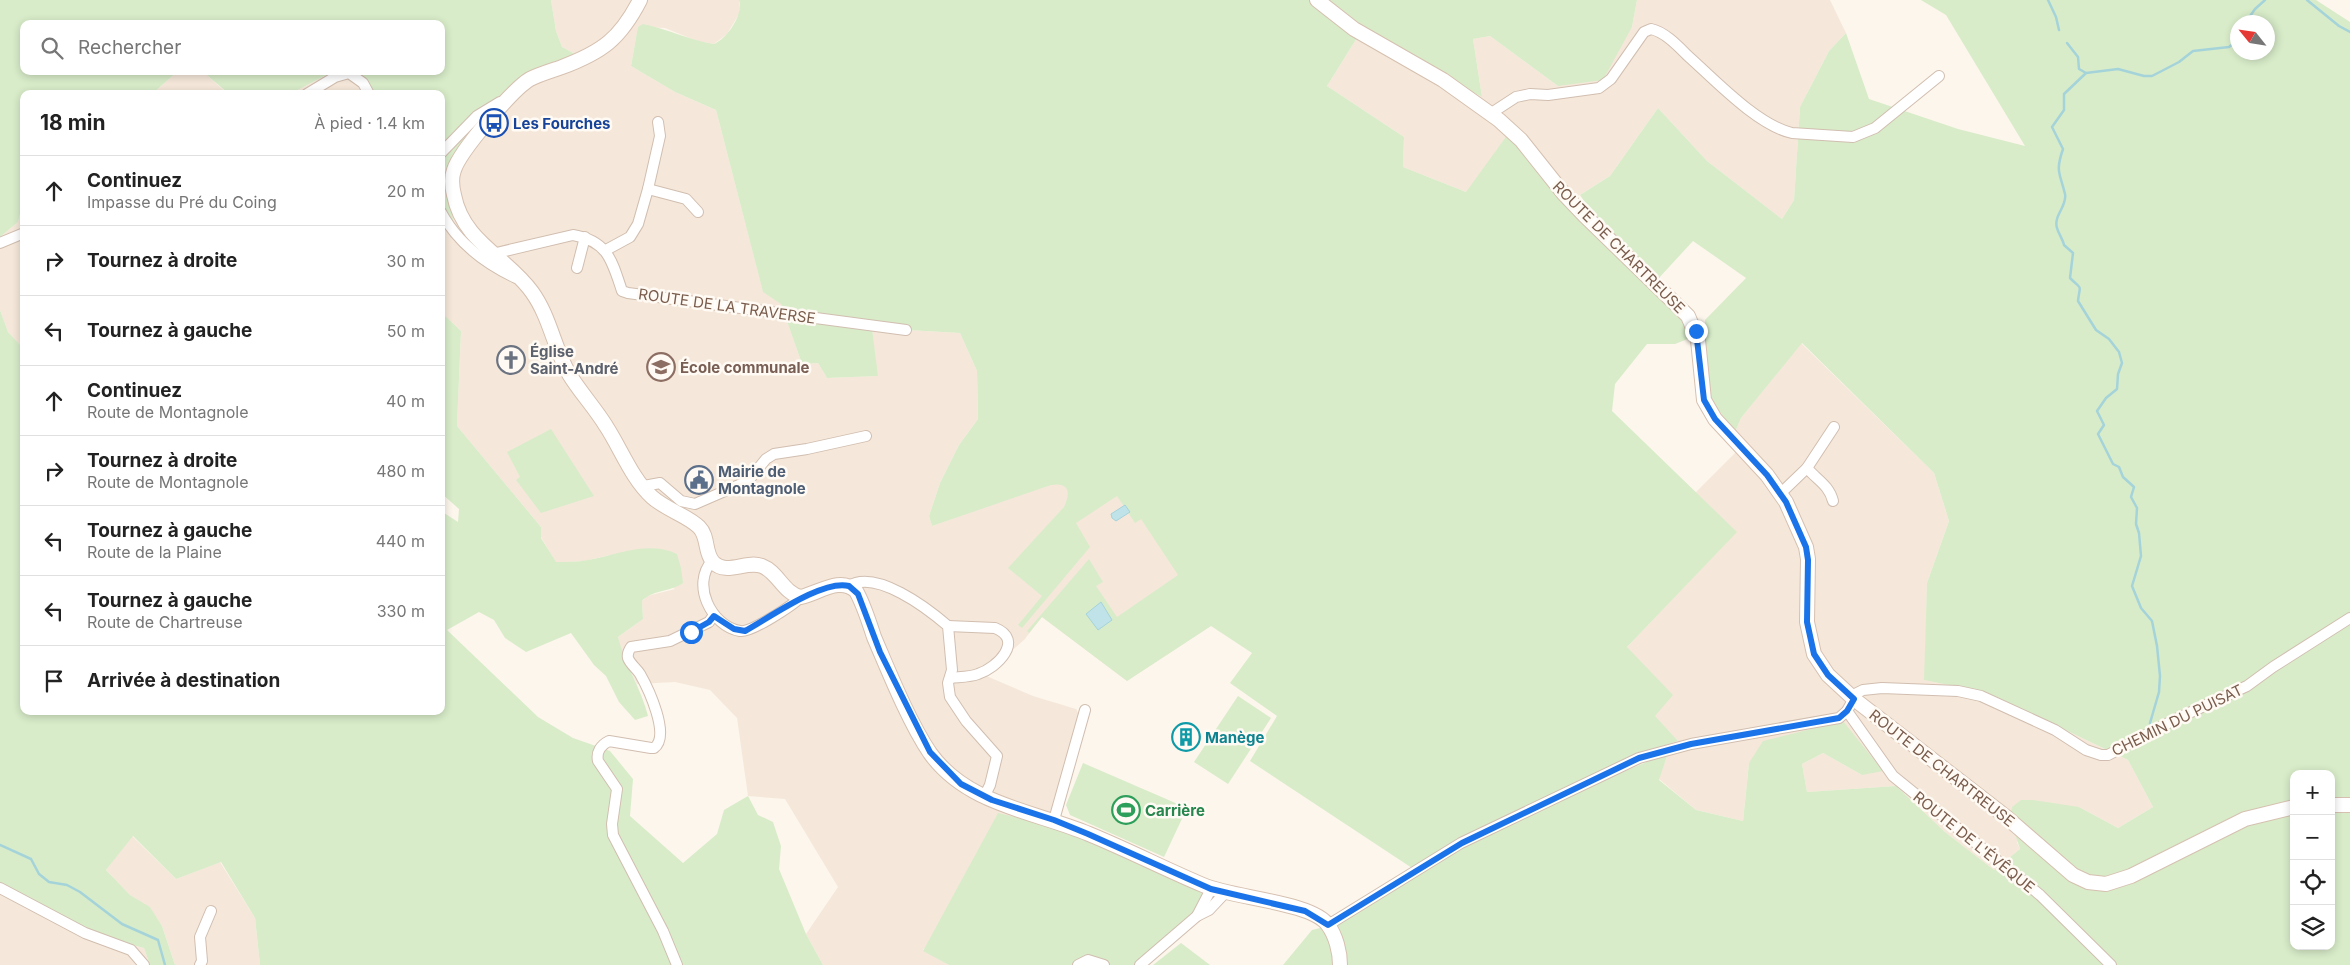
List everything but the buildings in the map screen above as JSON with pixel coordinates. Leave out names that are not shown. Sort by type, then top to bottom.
[{"type":"street","points":[[640,0],[626,26],[611,42],[584,58],[527,81],[512,95],[460,157],[452,176],[456,202],[466,227],[492,254],[524,282],[541,308],[569,374],[605,424],[632,471],[648,493],[660,503],[700,528],[706,539],[712,561],[724,568],[751,564],[763,567],[788,591],[801,597]]},
{"type":"street","name":"ROUTE DE CHARTREUSE","points":[[1317,0],[1354,29],[1443,80],[1490,114],[1521,140],[1564,194],[1688,316],[1698,340],[1702,392],[1709,409],[1715,419],[1781,493],[1806,547],[1808,568],[1807,622],[1814,654],[1851,705],[2005,816],[2074,874],[2088,882],[2106,884],[2124,879],[2245,819],[2290,808]]},
{"type":"street","points":[[1490,114],[1516,97],[1599,88],[1611,78],[1644,32],[1648,30],[1656,30],[1666,36],[1731,95],[1766,122],[1782,131],[1792,133],[1853,137],[1875,128],[1940,76]]},
{"type":"street","points":[[314,90],[342,75]]},
{"type":"street","points":[[352,75],[367,90]]},
{"type":"street","points":[[445,149],[477,116],[512,95]]},
{"type":"street","points":[[492,254],[573,235],[585,237],[596,242],[606,250],[630,237],[635,230],[648,189],[660,136],[658,122]]},
{"type":"street","points":[[648,189],[686,198],[698,212]]},
{"type":"street","points":[[445,218],[460,239],[503,272],[524,282]]},
{"type":"street","points":[[0,243],[20,235]]},
{"type":"street","points":[[577,268],[585,237]]},
{"type":"street","name":"ROUTE DE LA TRAVERSE","points":[[606,250],[622,291],[628,293],[906,330]]},
{"type":"street","points":[[1781,493],[1807,468],[1834,427]]},
{"type":"street","points":[[644,486],[660,483],[681,502],[695,504],[748,481],[766,458],[774,454],[866,436]]},
{"type":"street","points":[[1807,468],[1827,486],[1833,501]]},
{"type":"street","points":[[712,561],[706,570],[704,592],[714,616],[734,629],[745,631],[794,604],[801,597],[830,586],[849,586],[864,580],[891,588],[948,626],[995,628],[1002,631],[1008,641],[1007,649],[993,667],[977,675],[951,678]]},
{"type":"street","points":[[849,586],[858,594],[880,652],[930,752],[961,784],[984,797],[1054,820],[1211,889],[1299,909],[1316,916],[1328,925],[1335,940],[1340,965]]},
{"type":"street","points":[[677,965],[663,931],[613,835],[612,824],[618,789],[597,757],[601,747],[609,742],[651,748],[658,744],[660,730],[656,710],[645,684],[628,659],[628,651],[631,647],[670,641],[709,622],[714,616]]},
{"type":"street","name":"CHEMIN DU PUISAT","points":[[1328,925],[1462,843],[1639,758],[1691,744],[1839,718],[1851,705],[1857,693],[1863,690],[1882,688],[1970,693],[2055,730],[2086,750],[2101,755],[2108,755],[2174,720],[2247,686],[2280,662],[2350,618]]},
{"type":"street","points":[[948,626],[952,670],[948,690],[950,696],[966,721],[996,756],[990,785],[984,797]]},
{"type":"street","name":"ROUTE DE L'ÉVÊQUE","points":[[1851,705],[1893,776],[2020,878],[2065,917],[2111,965]]},
{"type":"street","points":[[1054,820],[1085,710]]},
{"type":"street","points":[[2335,805],[2350,805]]},
{"type":"street","points":[[0,888],[85,933],[132,950],[144,965]]},
{"type":"street","points":[[1196,916],[1211,889]]},
{"type":"street","points":[[1140,965],[1196,916],[1209,910],[1225,893]]},
{"type":"street","points":[[200,965],[202,961],[200,937],[211,911]]},
{"type":"street","points":[[1078,965],[1088,960],[1104,965]]},
{"type":"shaded area","points":[[551,0],[739,0],[739,14],[727,34],[714,44],[697,41],[665,28],[638,27],[631,66],[675,92],[716,110],[763,291],[781,303],[802,364],[818,363],[827,378],[877,376],[872,328],[960,333],[977,371],[978,419],[959,445],[940,483],[929,516],[932,526],[1129,455],[1343,539],[1127,681],[1042,617],[1024,640],[984,675],[1033,696],[1076,709],[1080,716],[1050,813],[1042,818],[923,950],[949,965],[823,965],[806,934],[838,887],[785,799],[748,796],[737,718],[710,690],[675,682],[637,684],[622,654],[618,637],[643,619],[642,601],[647,596],[675,589],[610,555],[585,561],[556,563],[541,537],[541,527],[457,426],[461,331],[445,316],[445,207],[449,196],[452,157],[520,78],[575,54],[562,47],[556,31]]},
{"type":"shaded area","points":[[1637,0],[1830,0],[1846,33],[1829,51],[1800,107],[1794,200],[1782,219],[1707,161],[1658,108],[1610,176],[1567,203],[1466,192],[1403,167],[1404,137],[1327,86],[1360,33],[1482,97],[1473,39],[1490,36],[1558,86],[1632,27]]},
{"type":"shaded area","points":[[173,75],[207,75],[223,90],[157,90]]},
{"type":"shaded area","points":[[326,75],[354,75],[363,90],[298,90]]},
{"type":"shaded area","points":[[20,214],[20,345],[8,332],[0,310],[0,237],[18,222]]},
{"type":"shaded area","points":[[1801,343],[1934,473],[1949,521],[1927,583],[1925,680],[1988,693],[2128,760],[2153,807],[2118,828],[2079,807],[2017,842],[2020,849],[1994,870],[1945,832],[1896,786],[1807,792],[1802,764],[1823,753],[1862,775],[1843,721],[1749,763],[1743,821],[1696,810],[1659,779],[1668,753],[1678,741],[1654,716],[1627,647],[1736,532],[1695,493],[1745,443],[1735,432],[1741,418]]},
{"type":"shaded area","points":[[132,836],[176,879],[220,862],[255,918],[260,965],[175,965],[162,926],[150,908],[130,895],[106,870]]},
{"type":"shaded area","points":[[0,892],[117,941],[144,948],[150,965],[0,965]]},
{"type":"green space","points":[[0,0],[551,0],[556,31],[562,47],[575,54],[566,60],[520,78],[452,157],[449,196],[455,232],[445,222],[445,90],[363,90],[354,75],[445,75],[445,20],[20,20],[20,75],[173,75],[157,90],[20,90],[20,214],[18,222],[0,237]]},
{"type":"green space","points":[[739,0],[1637,0],[1632,27],[1603,80],[1558,86],[1490,36],[1473,39],[1482,97],[1360,33],[1327,86],[1404,137],[1403,167],[1466,192],[1508,134],[1685,323],[1690,338],[1675,344],[1647,344],[1615,384],[1612,411],[1737,532],[1627,647],[1673,695],[1655,716],[1678,741],[1638,754],[1412,868],[1250,761],[1277,716],[1230,683],[1252,653],[1211,626],[1127,681],[1042,617],[1029,633],[1027,631],[1089,559],[1103,582],[1096,586],[1117,617],[1178,575],[1141,519],[1135,523],[1117,496],[1076,523],[1090,547],[1022,628],[1018,625],[1042,596],[1008,568],[1064,507],[1068,493],[1067,489],[1062,485],[1051,485],[932,526],[929,516],[940,483],[959,445],[978,419],[977,371],[960,333],[872,328],[878,376],[827,378],[818,363],[802,364],[781,304],[763,292],[716,110],[675,92],[631,66],[638,27],[643,24],[714,44],[729,32],[737,19],[740,6]]},
{"type":"green space","points":[[1921,0],[2316,0],[2350,22],[2350,965],[1283,965],[1312,930],[1340,923],[1462,847],[1594,784],[1668,753],[1659,780],[1696,810],[1743,821],[1749,763],[1763,741],[1843,721],[1883,771],[1862,775],[1823,753],[1802,764],[1807,792],[1896,786],[1945,832],[1994,870],[2020,849],[2010,818],[2012,807],[2021,800],[2079,807],[2118,828],[2153,807],[2128,760],[1988,693],[1924,680],[1927,583],[1949,521],[1934,473],[1802,343],[1741,418],[1735,432],[1708,396],[1705,320],[1746,278],[1693,241],[1658,279],[1590,210],[1580,195],[1610,176],[1658,108],[1707,161],[1782,219],[1794,200],[1800,107],[1829,51],[1846,33],[1869,99],[1958,129],[2025,146],[1946,15]]},
{"type":"green space","points":[[207,75],[326,75],[298,90],[224,90]]},
{"type":"green space","points":[[0,310],[8,332],[20,345],[20,715],[445,715],[445,514],[458,522],[459,509],[445,497],[445,316],[461,331],[457,426],[541,527],[541,538],[556,562],[584,561],[632,550],[655,548],[677,554],[683,583],[646,597],[642,601],[643,619],[618,637],[648,716],[635,720],[619,702],[606,676],[594,665],[571,633],[526,652],[505,638],[494,620],[479,612],[447,630],[538,717],[573,738],[610,751],[633,779],[630,816],[683,863],[717,834],[724,810],[748,796],[758,815],[773,822],[781,846],[779,869],[806,934],[823,965],[260,965],[255,918],[221,862],[176,879],[133,836],[106,870],[130,895],[150,907],[162,926],[175,965],[150,965],[144,948],[117,941],[0,892]]},
{"type":"green space","points":[[551,429],[594,496],[541,513],[516,480],[520,477],[507,452]]},
{"type":"green space","name":"Carrière","points":[[1238,696],[1271,718],[1228,784],[1194,762]]},
{"type":"green space","name":"Carrière","points":[[1083,763],[1187,808],[1164,857],[1070,815],[1066,805]]},
{"type":"green space","points":[[998,813],[1040,823],[1042,818],[1204,892],[1192,914],[1135,965],[949,965],[923,951]]},
{"type":"green space","points":[[1181,943],[1210,965],[1153,965]]},
{"type":"water","points":[[1125,505],[1130,512],[1116,521],[1112,518],[1111,514]]},
{"type":"water","points":[[1101,602],[1112,620],[1098,630],[1086,614]]},
{"type":"waterway","points":[[2048,0],[2056,17],[2059,30]]},
{"type":"waterway","points":[[2251,15],[2265,0]]},
{"type":"waterway","points":[[2307,0],[2339,26],[2350,32]]},
{"type":"waterway","points":[[2067,43],[2078,57],[2079,69],[2086,73],[2118,69],[2144,76],[2152,76],[2179,62],[2193,51],[2230,46]]},
{"type":"waterway","points":[[2086,73],[2064,94],[2064,110],[2052,127],[2063,149],[2059,168],[2065,194],[2064,204],[2056,223],[2064,245],[2073,253],[2070,278],[2080,288],[2078,301],[2096,330],[2109,339],[2119,352],[2122,363],[2118,374],[2117,389],[2106,398],[2097,411],[2104,425],[2098,434],[2113,464],[2119,467],[2123,477],[2134,487],[2131,497],[2137,508],[2136,524],[2139,533],[2141,556],[2132,586],[2141,608],[2152,621],[2160,676],[2159,692],[2150,723]]},
{"type":"waterway","points":[[0,845],[31,859],[39,874],[49,882],[67,885],[80,892],[122,924],[158,940],[165,965]]},
{"type":"place","name":"Les Fourches","points":[[494,123]]},
{"type":"place","name":"Église Saint-André","points":[[511,360]]},
{"type":"place","name":"École communale","points":[[661,367]]},
{"type":"place","name":"Mairie de Montagnole","points":[[699,480]]},
{"type":"place","name":"Manège","points":[[1186,737]]},
{"type":"place","name":"Carrière","points":[[1126,810]]},
{"type":"route","points":[[691,632],[709,622],[714,616],[734,629],[741,632],[745,631],[794,604],[801,597],[808,596],[830,586],[849,586],[858,594],[880,652],[930,752],[941,766],[961,784],[975,793],[992,800],[1054,820],[1088,834],[1211,889],[1292,907],[1316,916],[1328,925],[1385,888],[1462,843],[1639,758],[1691,744],[1839,718],[1851,705],[1854,699],[1828,675],[1814,654],[1806,613],[1808,560],[1803,539],[1781,493],[1767,475],[1715,419],[1704,400],[1696,331]]}]
